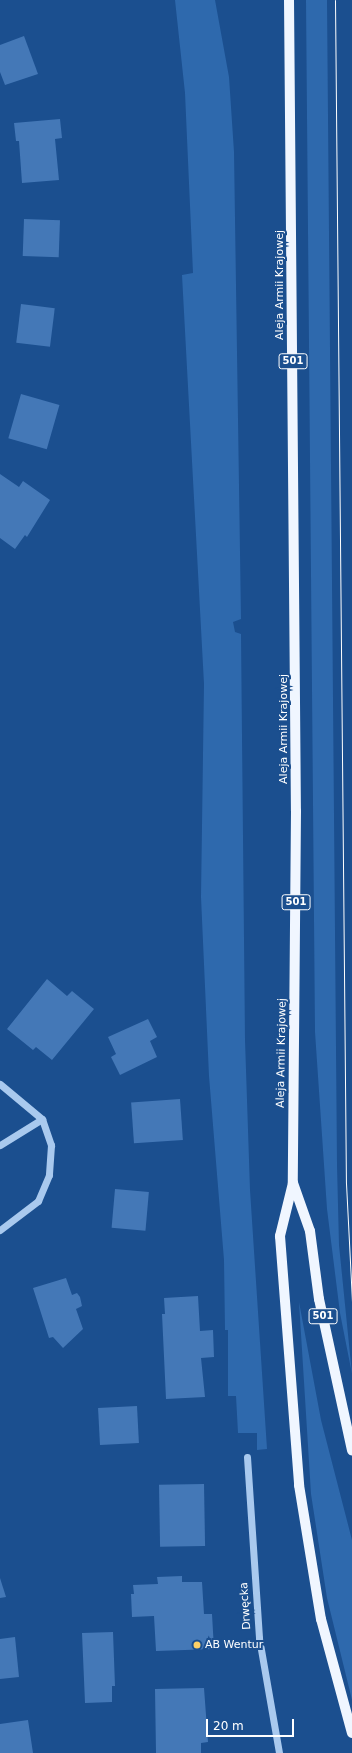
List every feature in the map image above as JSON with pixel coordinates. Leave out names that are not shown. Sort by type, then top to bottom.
[{"type":"main road","name":"Aleja Armii Krajowej","points":[[289,0],[296,811],[293,1183],[310,1231],[319,1299],[352,1450]]},
{"type":"main road","points":[[293,1183],[280,1236],[299,1485],[321,1619],[352,1733]]},
{"type":"street","points":[[0,1084],[42,1119],[51,1145],[49,1175],[38,1201],[0,1230]]},
{"type":"street","points":[[0,1145],[42,1119]]},
{"type":"street","name":"Drwęcka","points":[[247,1457],[259,1638],[279,1753]]},
{"type":"shaded area","points":[[175,0],[215,0],[229,77],[234,152],[241,619],[233,622],[235,632],[241,634],[245,1040],[250,1190],[267,1449],[257,1450],[257,1433],[238,1433],[236,1396],[228,1396],[228,1330],[225,1330],[224,1260],[209,1076],[201,897],[204,684],[182,275],[193,273],[185,93]]},
{"type":"shaded area","points":[[306,0],[327,0],[337,1165],[339,1245],[352,1374],[340,1313],[327,1209],[315,1032]]},
{"type":"shaded area","points":[[299,1302],[321,1420],[352,1540],[352,1700],[327,1598],[311,1494]]},
{"type":"building","points":[[24,36],[38,74],[5,85],[0,72],[0,45]]},
{"type":"building","points":[[60,119],[62,138],[55,139],[59,180],[22,183],[19,141],[16,141],[14,123]]},
{"type":"building","points":[[24,219],[60,220],[59,257],[23,256]]},
{"type":"building","points":[[21,304],[55,308],[50,347],[16,343]]},
{"type":"building","points":[[21,394],[59,405],[47,449],[8,438]]},
{"type":"building","points":[[0,474],[19,487],[23,481],[50,500],[27,537],[25,535],[15,549],[0,538]]},
{"type":"building","points":[[47,979],[67,996],[72,991],[94,1009],[52,1060],[36,1047],[33,1050],[7,1029]]},
{"type":"building","points":[[148,1019],[157,1037],[150,1041],[157,1057],[120,1075],[111,1057],[116,1054],[108,1037]]},
{"type":"building","points":[[180,1099],[183,1140],[134,1143],[131,1102]]},
{"type":"building","points":[[115,1189],[149,1192],[145,1231],[112,1228]]},
{"type":"building","points":[[66,1278],[72,1295],[77,1293],[80,1297],[82,1306],[76,1309],[83,1329],[63,1348],[53,1337],[49,1338],[33,1288]]},
{"type":"building","points":[[198,1296],[200,1331],[213,1330],[214,1357],[201,1358],[205,1397],[166,1399],[162,1314],[165,1314],[164,1298]]},
{"type":"building","points":[[137,1406],[139,1443],[100,1445],[98,1408]]},
{"type":"building","points":[[204,1484],[205,1546],[160,1547],[159,1485]]},
{"type":"building","points":[[182,1576],[182,1582],[202,1582],[204,1614],[212,1614],[214,1649],[156,1651],[154,1616],[132,1617],[131,1594],[134,1594],[133,1585],[158,1584],[157,1577]]},
{"type":"building","points":[[0,1578],[6,1597],[0,1598]]},
{"type":"building","points":[[113,1632],[115,1686],[112,1686],[112,1702],[85,1703],[82,1633]]},
{"type":"building","points":[[15,1637],[19,1677],[0,1679],[0,1639]]},
{"type":"building","points":[[204,1688],[208,1742],[201,1743],[201,1753],[156,1753],[155,1689]]},
{"type":"building","points":[[28,1720],[33,1753],[0,1753],[0,1724]]},
{"type":"tram line","points":[[335,0],[346,1183],[352,1302]]},
{"type":"place","name":"AB Wentur","points":[[197,1645]]}]
